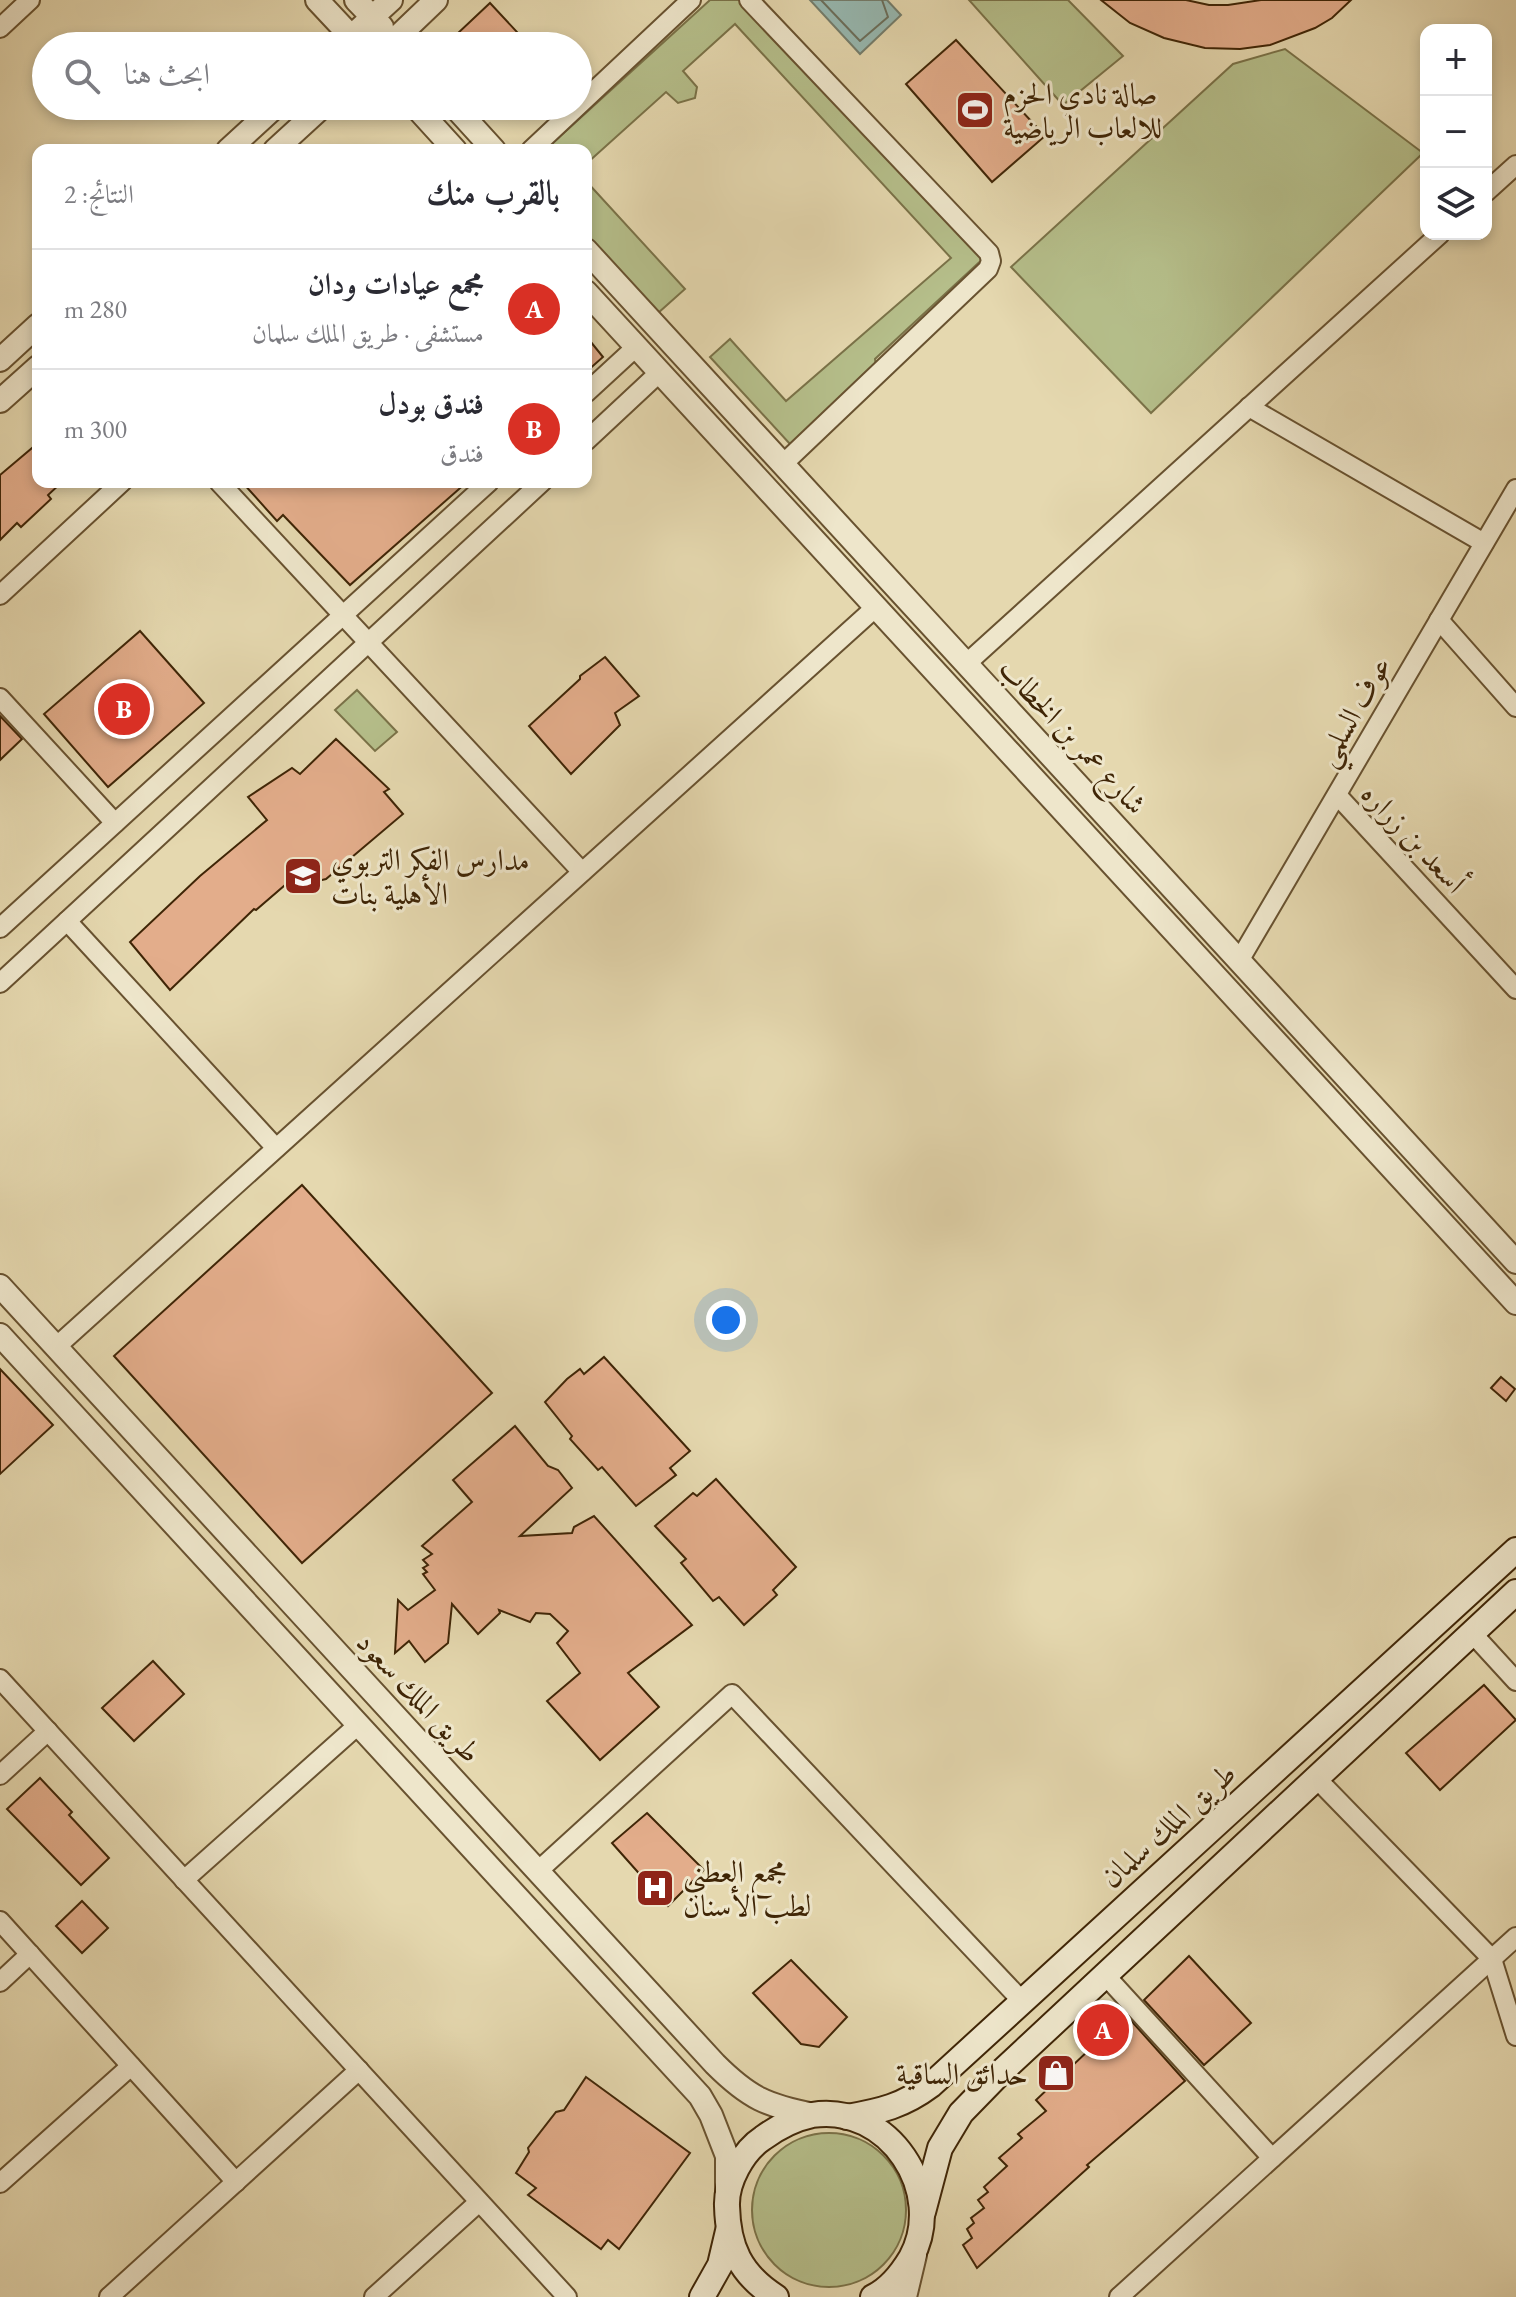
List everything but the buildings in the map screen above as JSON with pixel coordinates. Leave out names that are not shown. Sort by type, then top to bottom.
[{"type":"main road","name":"طريق الملك سلمان","points":[[847,2117],[885,2110],[912,2099],[1516,1550]]},
{"type":"main road","points":[[873,2297],[902,2273],[918,2245],[923,2212],[940,2148],[961,2113],[1516,1592]]},
{"type":"main road","points":[[702,2297],[720,2265],[728,2231],[727,2199],[737,2168],[756,2142],[783,2124],[814,2115],[847,2117],[877,2130],[902,2151],[918,2180],[923,2212]]},
{"type":"main road","points":[[728,2231],[738,2261],[758,2286],[776,2297]]},
{"type":"street","points":[[2,21],[30,0]]},
{"type":"street","points":[[317,0],[342,32]]},
{"type":"street","points":[[356,0],[384,32]]},
{"type":"street","points":[[360,32],[391,0]]},
{"type":"street","points":[[405,32],[436,0]]},
{"type":"street","points":[[592,93],[691,0]]},
{"type":"street","points":[[749,0],[989,253],[991,261],[988,269],[783,464]]},
{"type":"street","points":[[235,144],[261,120]]},
{"type":"street","points":[[282,144],[308,120]]},
{"type":"street","points":[[428,120],[450,144]]},
{"type":"street","points":[[467,120],[489,144]]},
{"type":"street","points":[[537,144],[563,120]]},
{"type":"street","points":[[1492,187],[1516,165]]},
{"type":"street","points":[[966,664],[1433,240]]},
{"type":"street","name":"شارع عمر بن الخطاب","points":[[592,257],[1516,1262]]},
{"type":"street","name":"شارع عمر بن الخطاب","points":[[592,299],[1516,1303]]},
{"type":"street","points":[[0,360],[32,331]]},
{"type":"street","points":[[592,387],[636,347]]},
{"type":"street","points":[[0,401],[32,372]]},
{"type":"street","points":[[592,435],[660,372]]},
{"type":"street","points":[[1249,407],[1484,543]]},
{"type":"street","points":[[0,595],[116,488]]},
{"type":"street","points":[[225,488],[582,872]]},
{"type":"street","points":[[0,928],[481,488]]},
{"type":"street","points":[[0,983],[536,488]]},
{"type":"street","name":"عوف السلمي","points":[[1239,961],[1516,489]]},
{"type":"street","points":[[56,1347],[876,607]]},
{"type":"street","points":[[1439,620],[1516,707]]},
{"type":"street","points":[[0,698],[115,823]]},
{"type":"street","name":"أسعد بن زراره","points":[[1337,795],[1516,989]]},
{"type":"street","points":[[67,921],[276,1148]]},
{"type":"street","name":"طريق الملك سعود","points":[[0,1286],[731,2080],[754,2098],[781,2109],[814,2115]]},
{"type":"street","name":"طريق الملك سعود","points":[[0,1335],[700,2096],[727,2156],[727,2199]]},
{"type":"street","points":[[1472,1633],[1516,1681]]},
{"type":"street","points":[[0,1679],[567,2297]]},
{"type":"street","points":[[538,1871],[732,1694],[1022,2001]]},
{"type":"street","points":[[184,1880],[358,1725]]},
{"type":"street","points":[[0,1775],[48,1731]]},
{"type":"street","points":[[1316,1778],[1492,1959],[1516,2036]]},
{"type":"street","points":[[0,1921],[236,2182]]},
{"type":"street","points":[[1119,2297],[1516,1937]]},
{"type":"street","points":[[0,1982],[30,1954]]},
{"type":"street","points":[[1105,1975],[1272,2158]]},
{"type":"street","points":[[0,2183],[131,2066]]},
{"type":"street","points":[[109,2297],[359,2070]]},
{"type":"street","points":[[374,2297],[479,2202]]},
{"type":"street","points":[[905,2297],[918,2245]]},
{"type":"green space","points":[[710,0],[753,0],[987,255],[875,359],[876,368],[790,444],[710,357],[730,339],[786,401],[951,258],[735,24],[683,71],[697,87],[695,98],[678,103],[666,92],[592,159],[592,144],[552,144],[578,120],[592,120],[592,107]]},
{"type":"green space","points":[[969,0],[1068,0],[1123,56],[1063,105]]},
{"type":"green space","points":[[1285,49],[1420,151],[1420,156],[1151,413],[1011,267],[1233,64]]},
{"type":"green space","points":[[592,188],[685,289],[658,313],[592,242]]},
{"type":"green space","points":[[357,690],[397,732],[375,751],[335,710]]},
{"type":"green space","points":[[829,2133],[858,2139],[883,2156],[900,2181],[906,2210],[900,2239],[883,2264],[858,2281],[829,2287],[800,2281],[775,2264],[758,2239],[752,2210],[758,2181],[775,2156],[800,2139]]},
{"type":"water","points":[[810,0],[887,0],[901,15],[860,54]]},
{"type":"place","name":"صالة نادي الحزم للالعاب الرياضية","points":[[975,110]]},
{"type":"place","name":"فندق بودل","points":[[124,709]]},
{"type":"place","name":"مدارس الفكر التربوي الأهلية بنات","points":[[303,876]]},
{"type":"place","name":"مجمع العطني لطب الأسنان","points":[[655,1888]]},
{"type":"place","name":"مجمع عيادات ودان","points":[[1103,2030]]},
{"type":"place","name":"حدائق الساقية","points":[[1056,2073]]}]
